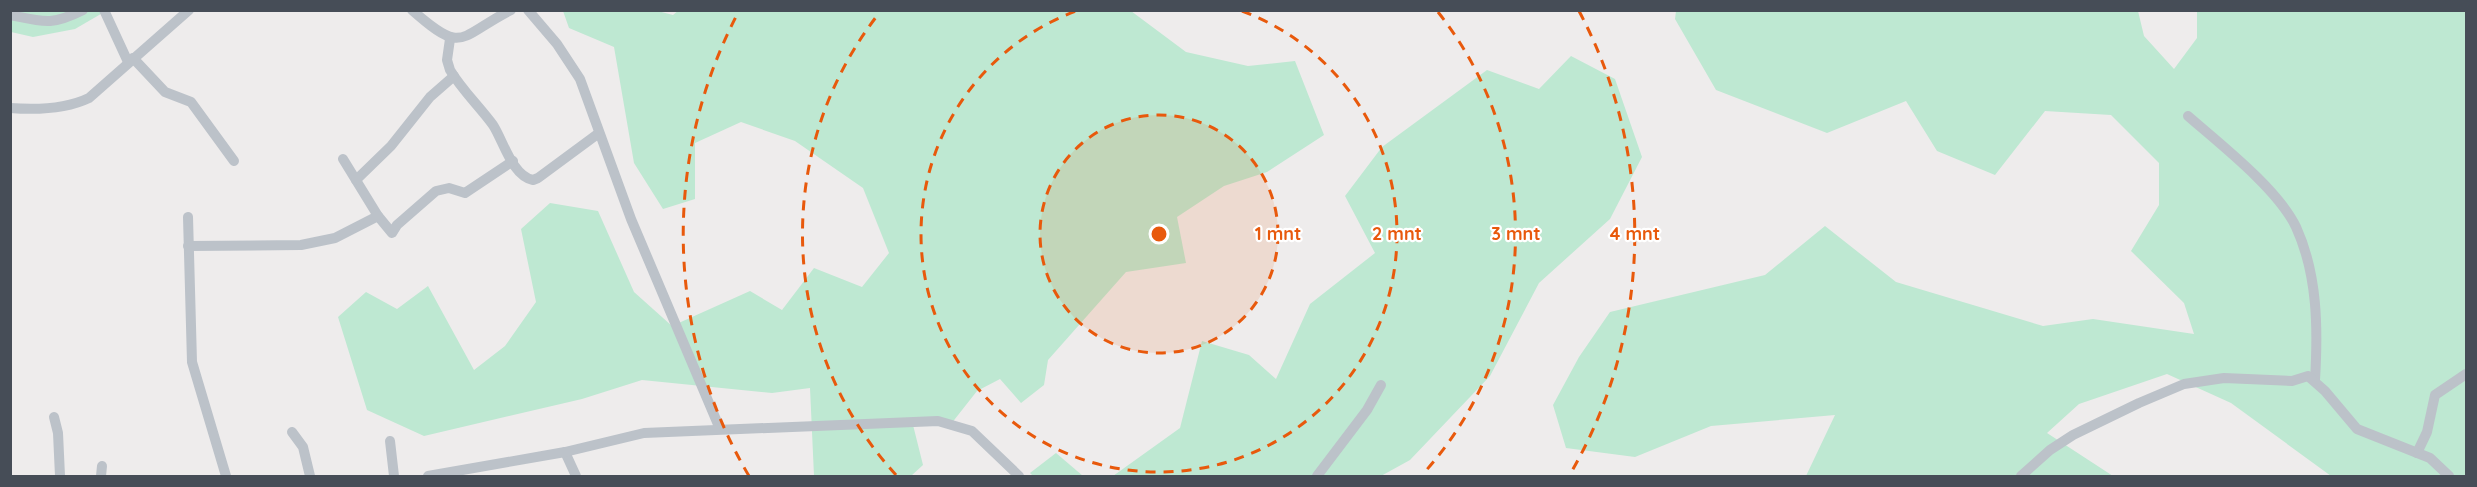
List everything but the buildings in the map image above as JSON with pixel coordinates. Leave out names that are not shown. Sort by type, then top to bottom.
[{"type":"street","points":[[10,15],[47,23],[59,21],[83,10]]},
{"type":"street","points":[[104,10],[131,60],[165,92],[191,102],[234,161]]},
{"type":"street","points":[[10,108],[26,109],[81,101],[107,84],[189,10]]},
{"type":"street","points":[[412,10],[450,39],[468,36],[511,10]]},
{"type":"street","points":[[528,10],[557,44],[580,79],[631,219],[720,429]]},
{"type":"street","points":[[450,39],[448,65],[453,76],[492,125],[502,147],[524,177],[533,180],[599,133]]},
{"type":"street","points":[[356,180],[391,146],[429,97],[453,76]]},
{"type":"street","points":[[2188,116],[2262,183],[2295,225],[2306,257],[2317,311],[2315,380]]},
{"type":"street","points":[[343,159],[391,233],[394,233],[397,225],[436,190],[449,188],[465,193],[513,161]]},
{"type":"street","points":[[188,246],[301,245],[335,238],[378,216]]},
{"type":"street","points":[[188,217],[192,362],[226,477]]},
{"type":"street","points":[[2417,453],[2427,432],[2435,395],[2466,374]]},
{"type":"street","points":[[2021,477],[2050,450],[2073,435],[2184,384],[2224,378],[2292,381],[2308,376],[2315,380],[2357,429],[2434,461],[2449,477]]},
{"type":"street","points":[[1317,477],[1367,410],[1381,385]]},
{"type":"street","points":[[54,417],[58,433],[60,477]]},
{"type":"street","points":[[428,477],[565,452],[644,433],[938,421],[972,432],[1012,467],[1019,477]]},
{"type":"street","points":[[292,432],[303,447],[310,477]]},
{"type":"street","points":[[390,441],[394,477]]},
{"type":"street","points":[[565,452],[576,477]]},
{"type":"green space","points":[[654,10],[673,15],[679,10],[1131,11],[1186,52],[1248,66],[1295,61],[1324,135],[1267,172],[1224,186],[1177,217],[1186,263],[1126,272],[1048,360],[1044,385],[1021,403],[1000,379],[977,391],[951,424],[912,421],[923,465],[911,476],[814,476],[810,388],[772,393],[642,380],[582,399],[424,436],[367,410],[338,317],[366,292],[397,309],[428,286],[474,370],[505,346],[536,302],[521,229],[550,203],[598,211],[634,292],[672,326],[750,291],[782,310],[814,268],[862,287],[889,253],[863,188],[795,141],[741,122],[695,143],[695,199],[663,209],[634,163],[614,47],[569,28],[563,11]]},
{"type":"green space","points":[[11,11],[106,11],[75,29],[33,37],[11,32]]},
{"type":"green space","points":[[1676,11],[2138,11],[2144,36],[2174,69],[2197,38],[2197,11],[2466,11],[2466,476],[2331,476],[2231,403],[2167,374],[2079,404],[2047,433],[2113,476],[1806,476],[1835,415],[1711,426],[1635,457],[1566,448],[1553,405],[1579,357],[1610,312],[1765,275],[1825,226],[1896,282],[2043,326],[2093,319],[2194,334],[2184,303],[2131,251],[2159,205],[2159,163],[2111,115],[2045,111],[1995,175],[1937,151],[1906,101],[1827,133],[1716,90],[1675,19]]},
{"type":"green space","points":[[1571,56],[1615,79],[1642,157],[1610,219],[1539,283],[1490,376],[1410,460],[1381,476],[1113,476],[1180,428],[1202,341],[1249,355],[1276,379],[1310,304],[1375,253],[1345,196],[1382,147],[1487,70],[1539,89]]},
{"type":"green space","points":[[1056,453],[1083,476],[1033,476],[1030,473]]}]
